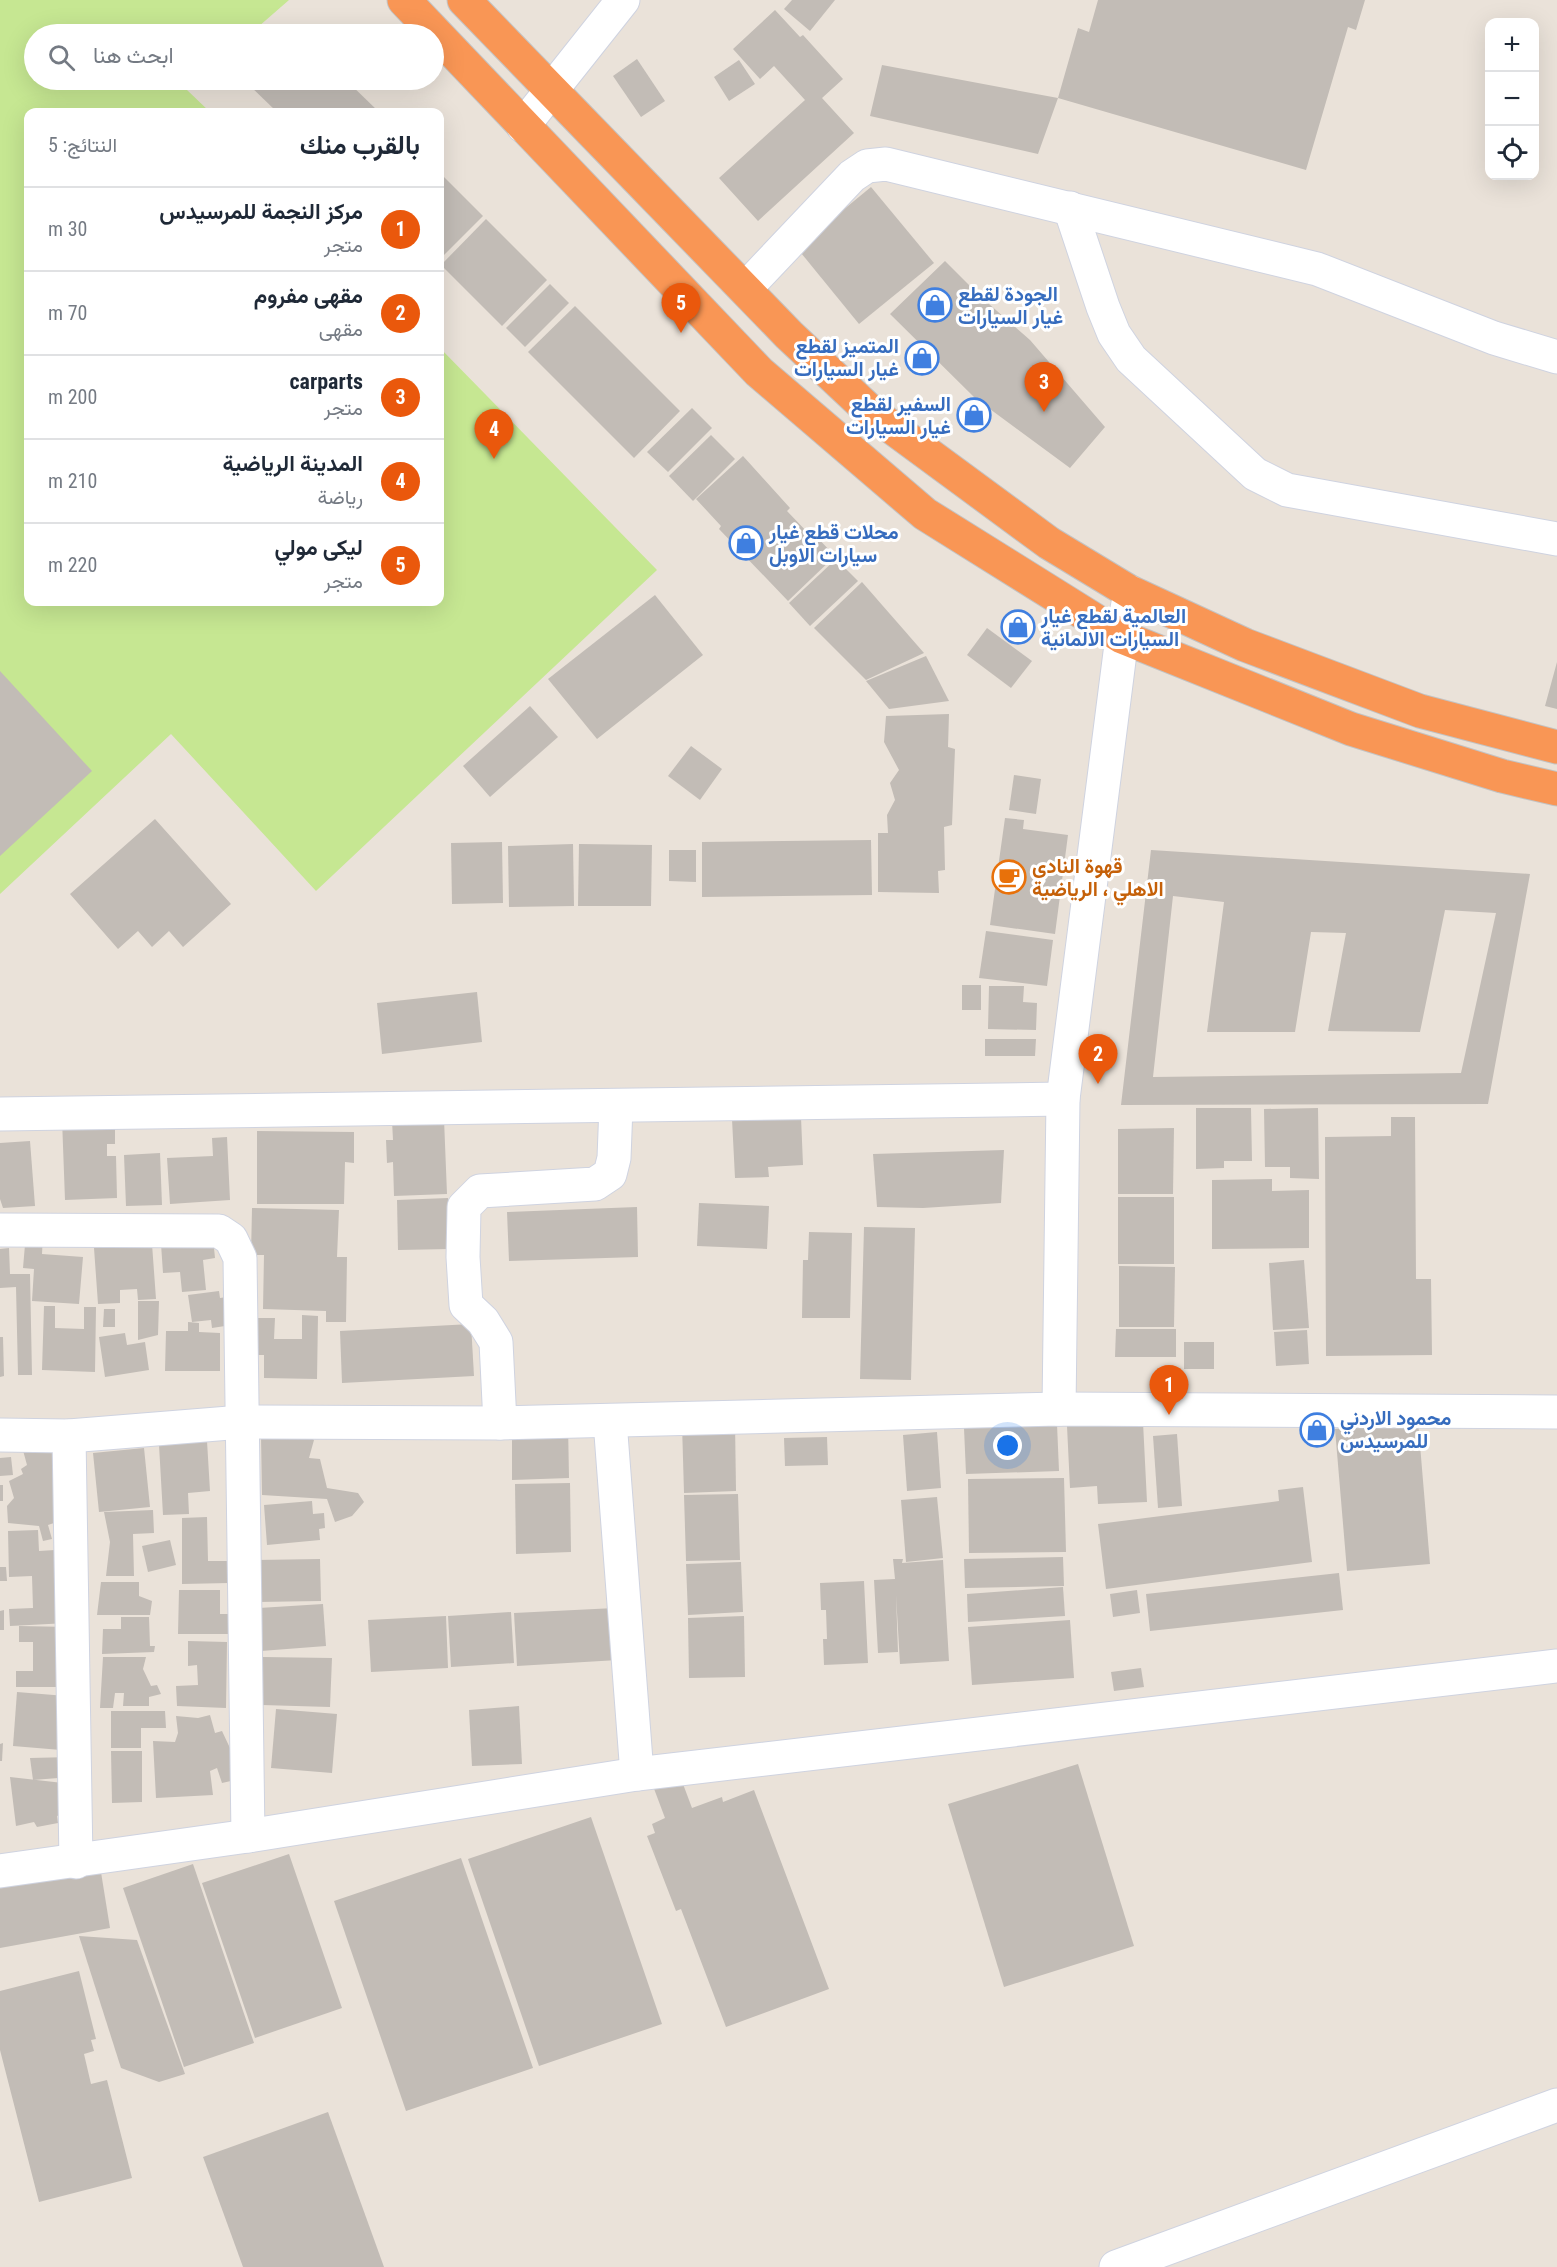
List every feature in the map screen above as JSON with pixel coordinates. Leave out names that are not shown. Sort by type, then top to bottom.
[{"type":"highway","points":[[404,0],[427,24]]},
{"type":"highway","points":[[464,0],[789,335],[871,412],[1049,543],[1130,592],[1245,645],[1420,711],[1557,747]]},
{"type":"highway","points":[[444,42],[759,372],[925,514],[1122,637],[1351,729],[1502,776],[1557,789]]},
{"type":"street","points":[[523,126],[623,0]]},
{"type":"street","points":[[745,289],[852,176],[867,166],[886,164],[1317,269],[1494,338],[1557,357]]},
{"type":"street","points":[[1070,208],[1103,307],[1114,334],[1131,359],[1255,474],[1287,490],[1557,539]]},
{"type":"street","points":[[1059,1409],[1063,1099],[1122,637],[1130,592]]},
{"type":"street","points":[[0,1114],[1063,1099]]},
{"type":"street","points":[[500,1423],[496,1342],[483,1321],[466,1305],[463,1257],[464,1207],[480,1191],[595,1184],[610,1174],[614,1158],[616,1106]]},
{"type":"street","points":[[0,1230],[219,1231],[231,1239],[240,1258],[248,1836]]},
{"type":"street","points":[[0,1435],[69,1436],[242,1422],[500,1423],[1059,1409],[1557,1412]]},
{"type":"street","points":[[610,1420],[637,1774]]},
{"type":"street","points":[[69,1436],[76,1862]]},
{"type":"street","points":[[0,1871],[248,1836],[637,1774],[1557,1666]]},
{"type":"street","points":[[1116,2267],[1557,2105]]},
{"type":"green space","points":[[0,0],[289,0],[261,24],[24,24],[24,90],[187,90],[206,108],[24,108],[24,606],[444,606],[444,352],[657,570],[316,891],[171,734],[0,894]]},
{"type":"building","points":[[792,0],[835,0],[810,31],[784,9]]},
{"type":"building","points":[[1098,0],[1365,0],[1356,30],[1348,27],[1306,170],[1058,98],[1078,28],[1089,32]]},
{"type":"building","points":[[775,10],[800,37],[803,35],[843,79],[822,98],[854,133],[758,221],[719,178],[805,100],[774,66],[760,79],[733,49]]},
{"type":"building","points":[[637,59],[665,101],[641,117],[613,76]]},
{"type":"building","points":[[739,60],[755,84],[729,101],[714,77]]},
{"type":"building","points":[[882,65],[1058,98],[1038,154],[870,116]]},
{"type":"building","points":[[254,90],[356,90],[375,108],[273,108]]},
{"type":"building","points":[[444,177],[483,216],[444,255]]},
{"type":"building","points":[[871,187],[934,263],[859,324],[797,248]]},
{"type":"building","points":[[486,219],[547,280],[502,326],[444,268],[444,262]]},
{"type":"building","points":[[945,261],[980,296],[1030,340],[1105,427],[1070,468],[975,398],[890,314]]},
{"type":"building","points":[[550,284],[569,303],[525,347],[506,328]]},
{"type":"building","points":[[575,306],[680,411],[634,458],[528,352]]},
{"type":"building","points":[[692,408],[712,428],[668,472],[647,452]]},
{"type":"building","points":[[711,435],[735,459],[693,501],[669,476]]},
{"type":"building","points":[[743,456],[790,508],[787,511],[835,556],[788,601],[719,529],[721,526],[696,499]]},
{"type":"building","points":[[836,559],[858,581],[810,626],[789,603]]},
{"type":"building","points":[[862,582],[924,653],[866,680],[814,628]]},
{"type":"building","points":[[655,595],[703,655],[597,739],[548,679]]},
{"type":"building","points":[[987,628],[1032,661],[1011,688],[967,655]]},
{"type":"building","points":[[926,656],[949,701],[889,709],[866,681]]},
{"type":"building","points":[[1557,662],[1557,709],[1545,706]]},
{"type":"building","points":[[0,671],[92,771],[0,856]]},
{"type":"building","points":[[530,706],[558,737],[490,797],[463,766]]},
{"type":"building","points":[[949,714],[948,747],[955,749],[952,825],[944,827],[945,870],[938,871],[939,893],[878,892],[878,833],[888,833],[887,815],[895,800],[890,783],[899,770],[884,742],[886,716]]},
{"type":"building","points":[[691,746],[722,769],[700,800],[668,776]]},
{"type":"building","points":[[1014,775],[1041,779],[1036,814],[1009,810]]},
{"type":"building","points":[[1005,818],[1024,820],[1023,829],[1068,835],[1055,934],[990,925]]},
{"type":"building","points":[[155,819],[231,904],[183,947],[169,931],[152,947],[138,931],[118,949],[70,894]]},
{"type":"building","points":[[871,840],[872,895],[702,897],[702,842]]},
{"type":"building","points":[[502,842],[503,903],[452,904],[451,843]]},
{"type":"building","points":[[573,844],[574,906],[509,907],[508,846]]},
{"type":"building","points":[[579,844],[652,845],[651,906],[578,906]]},
{"type":"building","points":[[669,850],[696,850],[696,882],[669,881]]},
{"type":"building","points":[[1151,850],[1530,874],[1488,1104],[1121,1105]],"holes":[[[1173,896],[1224,902],[1207,1032],[1295,1032],[1311,932],[1346,933],[1328,1031],[1420,1032],[1445,910],[1496,913],[1461,1073],[1153,1077]]]},
{"type":"building","points":[[986,931],[1053,940],[1047,986],[979,978]]},
{"type":"building","points":[[962,985],[981,985],[981,1010],[962,1010]]},
{"type":"building","points":[[989,986],[1024,986],[1023,1002],[1037,1003],[1036,1030],[988,1029]]},
{"type":"building","points":[[477,992],[482,1042],[382,1054],[377,1003]]},
{"type":"building","points":[[985,1039],[1036,1039],[1035,1056],[985,1056]]},
{"type":"building","points":[[1196,1108],[1251,1108],[1252,1161],[1224,1161],[1224,1168],[1196,1169]]},
{"type":"building","points":[[1318,1108],[1319,1179],[1290,1178],[1290,1167],[1265,1167],[1264,1109]]},
{"type":"building","points":[[115,1117],[115,1144],[107,1144],[107,1156],[116,1156],[117,1198],[65,1200],[62,1119]]},
{"type":"building","points":[[801,1117],[803,1165],[768,1167],[769,1177],[735,1178],[732,1119]]},
{"type":"building","points":[[1391,1117],[1415,1117],[1416,1279],[1431,1279],[1432,1355],[1326,1356],[1325,1137],[1391,1136]]},
{"type":"building","points":[[444,1119],[447,1194],[394,1196],[393,1162],[387,1163],[386,1140],[393,1140],[392,1121]]},
{"type":"building","points":[[1174,1128],[1173,1194],[1118,1194],[1118,1129]]},
{"type":"building","points":[[257,1131],[354,1132],[354,1163],[345,1162],[344,1204],[257,1204]]},
{"type":"building","points":[[227,1137],[230,1200],[170,1204],[167,1158],[213,1156],[212,1138]]},
{"type":"building","points":[[30,1141],[35,1206],[3,1208],[0,1199],[0,1143]]},
{"type":"building","points":[[1004,1150],[1001,1203],[923,1208],[877,1207],[873,1154]]},
{"type":"building","points":[[160,1153],[162,1205],[126,1206],[124,1155]]},
{"type":"building","points":[[1272,1179],[1272,1191],[1309,1190],[1309,1248],[1212,1249],[1212,1180]]},
{"type":"building","points":[[1118,1197],[1174,1197],[1174,1264],[1118,1264]]},
{"type":"building","points":[[448,1198],[450,1249],[398,1250],[397,1200]]},
{"type":"building","points":[[699,1203],[769,1206],[767,1249],[697,1246]]},
{"type":"building","points":[[637,1207],[638,1257],[509,1261],[507,1212]]},
{"type":"building","points":[[252,1208],[339,1210],[337,1257],[347,1257],[346,1322],[326,1322],[326,1311],[263,1309],[264,1255],[251,1255]]},
{"type":"building","points":[[864,1227],[915,1228],[911,1380],[860,1379]]},
{"type":"building","points":[[809,1232],[852,1233],[850,1318],[802,1318],[803,1260],[808,1260]]},
{"type":"building","points":[[26,1233],[43,1234],[42,1254],[83,1257],[79,1304],[32,1301],[34,1269],[23,1268]]},
{"type":"building","points":[[213,1238],[215,1258],[203,1260],[206,1290],[182,1292],[180,1272],[163,1273],[161,1244]]},
{"type":"building","points":[[152,1244],[156,1299],[138,1300],[137,1289],[120,1290],[120,1303],[98,1304],[94,1248]]},
{"type":"building","points":[[9,1248],[10,1274],[30,1274],[32,1375],[18,1375],[16,1287],[0,1288],[0,1249]]},
{"type":"building","points":[[1304,1260],[1309,1328],[1273,1330],[1269,1263]]},
{"type":"building","points":[[1119,1266],[1175,1267],[1174,1327],[1119,1327]]},
{"type":"building","points":[[219,1291],[220,1298],[234,1296],[238,1324],[212,1328],[211,1320],[192,1322],[188,1295]]},
{"type":"building","points":[[138,1301],[159,1301],[158,1335],[138,1340]]},
{"type":"building","points":[[44,1306],[55,1306],[55,1328],[84,1329],[84,1307],[96,1307],[95,1372],[42,1370]]},
{"type":"building","points":[[104,1309],[115,1309],[115,1327],[103,1327]]},
{"type":"building","points":[[302,1315],[318,1316],[317,1379],[264,1378],[264,1355],[255,1355],[256,1318],[275,1318],[274,1339],[302,1339]]},
{"type":"building","points":[[188,1322],[199,1323],[199,1332],[220,1333],[220,1371],[165,1371],[166,1331],[188,1331]]},
{"type":"building","points":[[471,1324],[474,1376],[342,1383],[340,1331]]},
{"type":"building","points":[[1116,1329],[1176,1329],[1176,1357],[1115,1357]]},
{"type":"building","points":[[1307,1330],[1309,1364],[1276,1366],[1274,1332]]},
{"type":"building","points":[[125,1333],[127,1345],[145,1342],[149,1370],[105,1377],[99,1337]]},
{"type":"building","points":[[0,1337],[3,1337],[4,1376],[0,1377]]},
{"type":"building","points":[[1184,1342],[1214,1342],[1214,1369],[1184,1369]]},
{"type":"building","points":[[1418,1421],[1430,1564],[1347,1571],[1335,1429]]},
{"type":"building","points":[[735,1422],[736,1491],[684,1493],[682,1424]]},
{"type":"building","points":[[1143,1422],[1147,1502],[1098,1504],[1097,1486],[1070,1488],[1067,1426]]},
{"type":"building","points":[[568,1424],[569,1478],[512,1480],[512,1425]]},
{"type":"building","points":[[1057,1424],[1059,1471],[966,1474],[964,1428]]},
{"type":"building","points":[[302,1429],[314,1440],[309,1458],[320,1459],[327,1488],[358,1493],[364,1502],[352,1516],[335,1522],[327,1499],[262,1495],[261,1436]]},
{"type":"building","points":[[937,1432],[941,1488],[907,1491],[903,1435]]},
{"type":"building","points":[[1177,1434],[1182,1506],[1158,1508],[1153,1436]]},
{"type":"building","points":[[827,1437],[828,1465],[785,1466],[784,1438]]},
{"type":"building","points":[[62,1439],[68,1623],[10,1626],[9,1609],[33,1608],[32,1576],[9,1577],[8,1531],[38,1530],[39,1551],[55,1550],[54,1523],[48,1525],[52,1539],[43,1541],[39,1526],[8,1523],[7,1506],[14,1498],[9,1481],[23,1474],[21,1469],[27,1465],[21,1443]]},
{"type":"building","points":[[207,1441],[210,1491],[188,1493],[189,1514],[163,1515],[159,1445]]},
{"type":"building","points":[[144,1448],[150,1507],[99,1512],[93,1453]]},
{"type":"building","points":[[11,1457],[13,1475],[0,1476],[0,1458]]},
{"type":"building","points":[[1064,1478],[1066,1552],[969,1553],[968,1479]]},
{"type":"building","points":[[570,1483],[571,1552],[516,1554],[515,1484]]},
{"type":"building","points":[[0,1485],[3,1485],[3,1501],[0,1501]]},
{"type":"building","points":[[1303,1487],[1312,1562],[1106,1589],[1098,1524],[1279,1501],[1278,1490]]},
{"type":"building","points":[[738,1494],[740,1560],[686,1561],[684,1495]]},
{"type":"building","points":[[937,1497],[943,1558],[906,1562],[901,1500]]},
{"type":"building","points":[[312,1501],[313,1514],[324,1513],[325,1528],[319,1529],[320,1540],[267,1545],[264,1505]]},
{"type":"building","points":[[153,1510],[154,1533],[133,1534],[134,1576],[106,1576],[110,1542],[104,1512]]},
{"type":"building","points":[[207,1517],[208,1561],[229,1561],[229,1583],[182,1584],[182,1518]]},
{"type":"building","points":[[170,1540],[176,1565],[148,1572],[142,1546]]},
{"type":"building","points":[[1063,1557],[1064,1586],[965,1588],[964,1559]]},
{"type":"building","points":[[320,1559],[321,1601],[257,1602],[256,1560]]},
{"type":"building","points":[[893,1559],[903,1559],[902,1563],[943,1560],[949,1661],[900,1664],[896,1595],[898,1652],[878,1653],[874,1580],[895,1579]]},
{"type":"building","points":[[741,1562],[743,1612],[688,1615],[686,1564]]},
{"type":"building","points":[[0,1567],[6,1567],[7,1581],[0,1581]]},
{"type":"building","points":[[1339,1573],[1343,1610],[1150,1631],[1146,1594]]},
{"type":"building","points":[[864,1581],[868,1663],[824,1665],[823,1639],[827,1639],[826,1610],[821,1610],[820,1583]]},
{"type":"building","points":[[101,1582],[139,1582],[139,1596],[152,1601],[150,1615],[97,1615]]},
{"type":"building","points":[[1063,1587],[1065,1616],[968,1622],[967,1594]]},
{"type":"building","points":[[179,1590],[220,1590],[220,1614],[233,1614],[233,1634],[178,1634]]},
{"type":"building","points":[[1137,1590],[1140,1613],[1113,1617],[1110,1594]]},
{"type":"building","points":[[323,1604],[326,1646],[261,1651],[259,1608]]},
{"type":"building","points":[[615,1608],[618,1660],[517,1666],[514,1613]]},
{"type":"building","points":[[4,1610],[4,1630],[0,1630],[0,1611]]},
{"type":"building","points":[[511,1612],[514,1663],[451,1667],[448,1616]]},
{"type":"building","points":[[446,1616],[448,1668],[371,1672],[368,1620]]},
{"type":"building","points":[[744,1616],[745,1677],[689,1678],[688,1618]]},
{"type":"building","points":[[121,1617],[149,1617],[150,1646],[155,1646],[154,1652],[102,1654],[103,1629],[121,1629]]},
{"type":"building","points":[[1070,1620],[1074,1678],[972,1685],[968,1627]]},
{"type":"building","points":[[19,1626],[70,1627],[68,1687],[16,1687],[16,1671],[33,1671],[33,1642],[19,1642]]},
{"type":"building","points":[[188,1641],[227,1642],[226,1708],[177,1706],[176,1686],[198,1685],[197,1665],[188,1666]]},
{"type":"building","points":[[103,1657],[146,1657],[143,1669],[151,1686],[157,1685],[161,1694],[149,1697],[149,1706],[123,1706],[124,1693],[115,1693],[113,1708],[100,1708]]},
{"type":"building","points":[[263,1657],[332,1658],[330,1707],[262,1705]]},
{"type":"building","points":[[1141,1668],[1144,1687],[1114,1691],[1111,1672]]},
{"type":"building","points":[[17,1692],[66,1696],[61,1750],[13,1746]]},
{"type":"building","points":[[519,1706],[522,1764],[472,1766],[469,1710]]},
{"type":"building","points":[[276,1709],[337,1714],[332,1773],[271,1768]]},
{"type":"building","points":[[111,1711],[165,1711],[166,1728],[141,1728],[141,1748],[111,1748]]},
{"type":"building","points":[[210,1715],[215,1733],[222,1731],[244,1778],[222,1783],[217,1768],[210,1771],[213,1795],[156,1798],[153,1741],[175,1742],[178,1733],[176,1716],[198,1718]]},
{"type":"building","points":[[3,1743],[2,1761],[0,1761],[0,1744]]},
{"type":"building","points":[[111,1751],[142,1751],[142,1802],[112,1803]]},
{"type":"building","points":[[72,1757],[71,1777],[33,1780],[30,1758]]},
{"type":"building","points":[[1078,1764],[1134,1946],[1004,1987],[948,1804]]},
{"type":"building","points":[[680,1776],[692,1808],[722,1797],[723,1802],[754,1790],[829,1989],[726,2027],[681,1909],[676,1911],[647,1836],[655,1833],[652,1824],[665,1818],[653,1786]]},
{"type":"building","points":[[10,1777],[63,1783],[66,1813],[57,1816],[58,1823],[37,1827],[34,1822],[16,1826]]},
{"type":"building","points":[[591,1817],[662,2024],[539,2066],[468,1859]]},
{"type":"building","points":[[289,1854],[342,2008],[255,2038],[202,1883]]},
{"type":"building","points":[[461,1858],[533,2068],[406,2111],[334,1901]]},
{"type":"building","points":[[193,1864],[254,2043],[184,2067],[123,1888]]},
{"type":"building","points":[[100,1866],[110,1928],[0,1948],[0,1884]]},
{"type":"building","points":[[79,1936],[137,1940],[185,2074],[159,2082],[121,2068]]},
{"type":"building","points":[[79,1971],[96,2039],[91,2040],[94,2051],[84,2054],[91,2084],[107,2080],[132,2178],[39,2202],[0,2050],[0,1991]]},
{"type":"building","points":[[328,2112],[384,2267],[243,2267],[203,2157]]},
{"type":"place","name":"الجودة لقطع غيار السيارات","points":[[935,305]]},
{"type":"place","name":"ليكى مولي","points":[[681,333]]},
{"type":"place","name":"المتميز لقطع غيار السيارات","points":[[922,358]]},
{"type":"place","name":"carparts","points":[[1044,412]]},
{"type":"place","name":"السفير لقطع غيار السيارات","points":[[974,415]]},
{"type":"place","name":"المدينة الرياضية","points":[[494,459]]},
{"type":"place","name":"محلات قطع غيار سيارات الاوبل","points":[[746,543]]},
{"type":"place","name":"العالمية لقطع غيار السيارات الالمانية","points":[[1018,627]]},
{"type":"place","name":"قهوة النادي الاهلي ، الرياضية","points":[[1009,877]]},
{"type":"place","name":"مقهى مفروم","points":[[1098,1084]]},
{"type":"place","name":"مركز النجمة للمرسيدس","points":[[1169,1415]]},
{"type":"place","name":"محمود الاردني للمرسيدس","points":[[1317,1430]]}]
